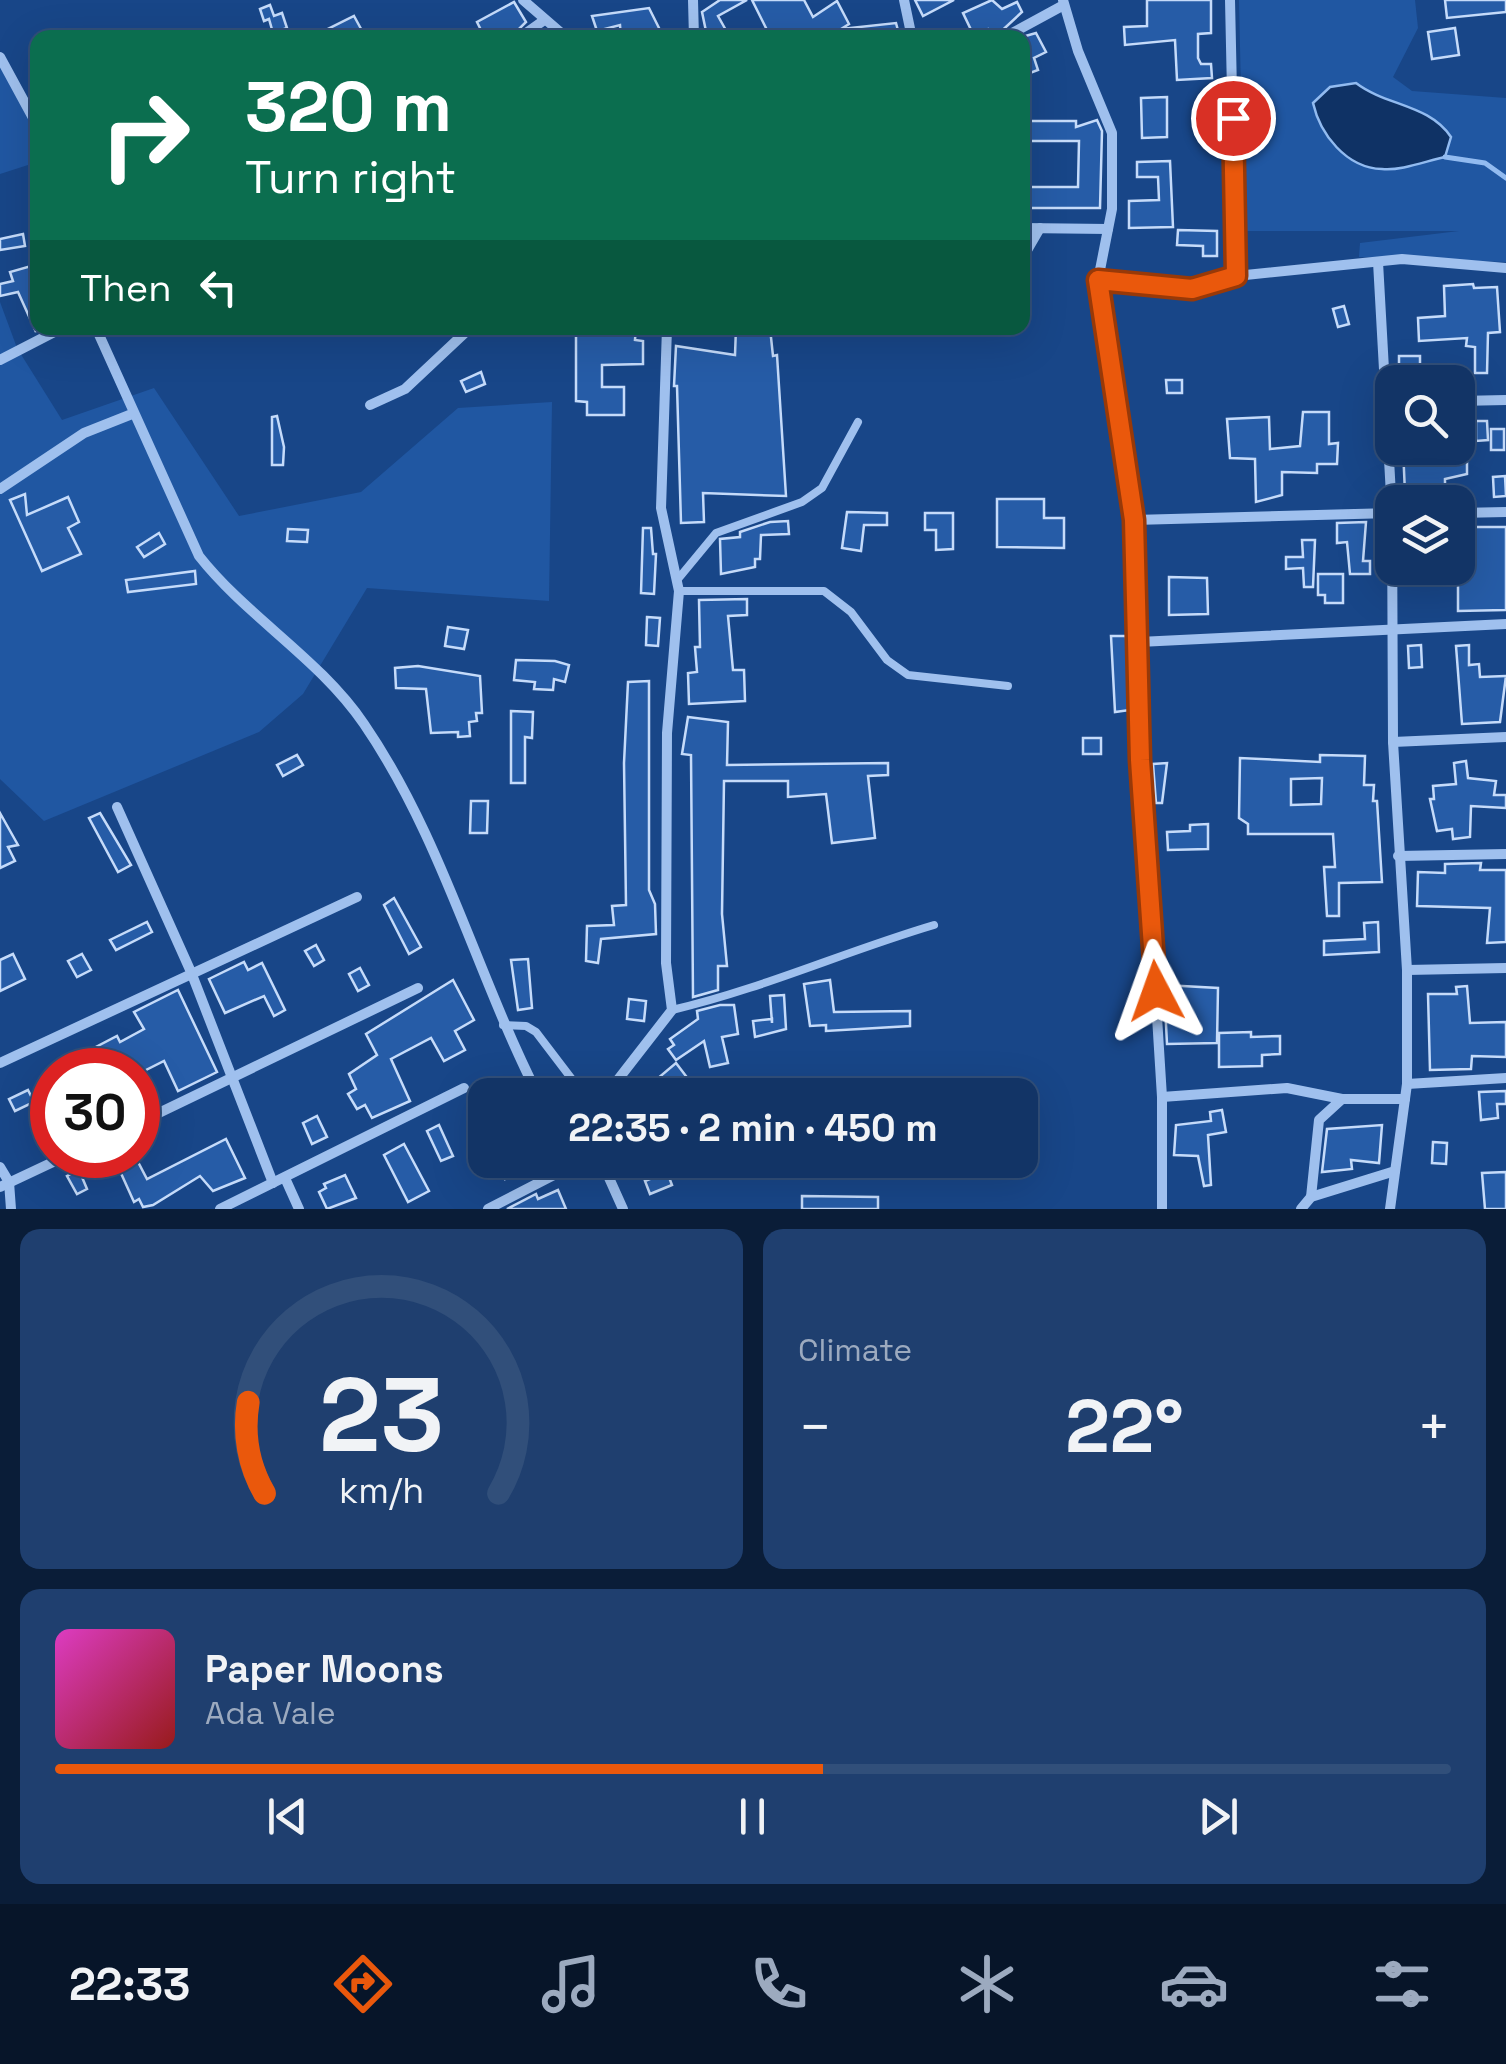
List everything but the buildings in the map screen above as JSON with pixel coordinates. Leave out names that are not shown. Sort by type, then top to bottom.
[{"type":"street","points":[[523,0],[556,30]]},
{"type":"street","points":[[693,0],[694,30]]},
{"type":"street","points":[[904,0],[910,30]]},
{"type":"street","points":[[1230,0],[1236,276]]},
{"type":"street","points":[[1016,30],[1057,3],[1112,133],[1108,229],[1098,280],[1134,520],[1140,760],[1162,1096],[1162,1209]]},
{"type":"street","points":[[530,30],[543,21]]},
{"type":"street","points":[[0,57],[30,113]]},
{"type":"street","points":[[1030,228],[1108,229]]},
{"type":"street","points":[[1030,245],[1040,228]]},
{"type":"street","points":[[1098,280],[1192,289],[1236,276],[1402,259],[1506,268]]},
{"type":"street","points":[[1378,262],[1386,365]]},
{"type":"street","points":[[0,360],[48,335]]},
{"type":"street","points":[[99,335],[132,414],[168,480],[172,502],[199,556],[222,584],[291,646],[362,720],[417,810],[502,1025],[529,1078]]},
{"type":"street","points":[[370,405],[405,388],[462,335]]},
{"type":"street","points":[[619,1078],[672,1010],[666,963],[666,733],[679,585],[661,508],[667,335]]},
{"type":"street","points":[[1475,401],[1506,400]]},
{"type":"street","points":[[0,489],[84,433],[132,414]]},
{"type":"street","points":[[1475,513],[1506,512]]},
{"type":"street","points":[[1134,520],[1375,513]]},
{"type":"street","points":[[1390,585],[1407,1084],[1390,1209]]},
{"type":"street","points":[[1139,642],[1506,624]]},
{"type":"street","points":[[1393,742],[1506,737]]},
{"type":"street","points":[[117,807],[279,1181],[299,1209]]},
{"type":"street","points":[[1398,856],[1506,854]]},
{"type":"street","points":[[0,1063],[357,897]]},
{"type":"street","points":[[1406,970],[1506,968]]},
{"type":"street","points":[[160,1113],[418,988]]},
{"type":"street","points":[[1407,1084],[1506,1078]]},
{"type":"street","points":[[220,1209],[464,1088]]},
{"type":"street","points":[[1162,1096],[1287,1088],[1342,1099],[1405,1098]]},
{"type":"street","points":[[1311,1197],[1318,1120],[1342,1099]]},
{"type":"street","points":[[0,1166],[11,1209]]},
{"type":"street","points":[[1301,1209],[1311,1197],[1395,1171]]},
{"type":"street","points":[[5,1184],[30,1172]]},
{"type":"street","points":[[488,1209],[545,1178]]},
{"type":"street","points":[[609,1178],[623,1209]]},
{"type":"lane","points":[[679,585],[716,533],[802,502],[822,488],[858,422]]},
{"type":"lane","points":[[679,585],[824,592],[851,612],[886,660],[908,675],[1008,686]]},
{"type":"lane","points":[[672,1010],[730,996],[855,948],[934,926]]},
{"type":"lane","points":[[502,1025],[526,1026],[536,1032],[571,1078]]},
{"type":"shaded area","points":[[1239,0],[1415,0],[1418,28],[1393,77],[1412,91],[1506,98],[1506,262],[1359,257],[1360,243],[1459,231],[1244,231]]},
{"type":"shaded area","points":[[0,58],[30,119],[30,149],[28,165],[0,174]]},
{"type":"shaded area","points":[[1356,83],[1419,111],[1442,126],[1451,137],[1445,157],[1389,169],[1369,167],[1346,156],[1328,137],[1313,103],[1330,87]]},
{"type":"shaded area","points":[[0,302],[17,348],[62,420],[154,388],[239,516],[361,492],[458,408],[552,402],[549,601],[367,588],[303,694],[259,732],[44,821],[0,779]]},
{"type":"waterway","points":[[1445,157],[1485,163],[1506,178]]},
{"type":"route","points":[[1156,991],[1140,760],[1134,520],[1098,280],[1192,289],[1236,276],[1233,118]]}]
